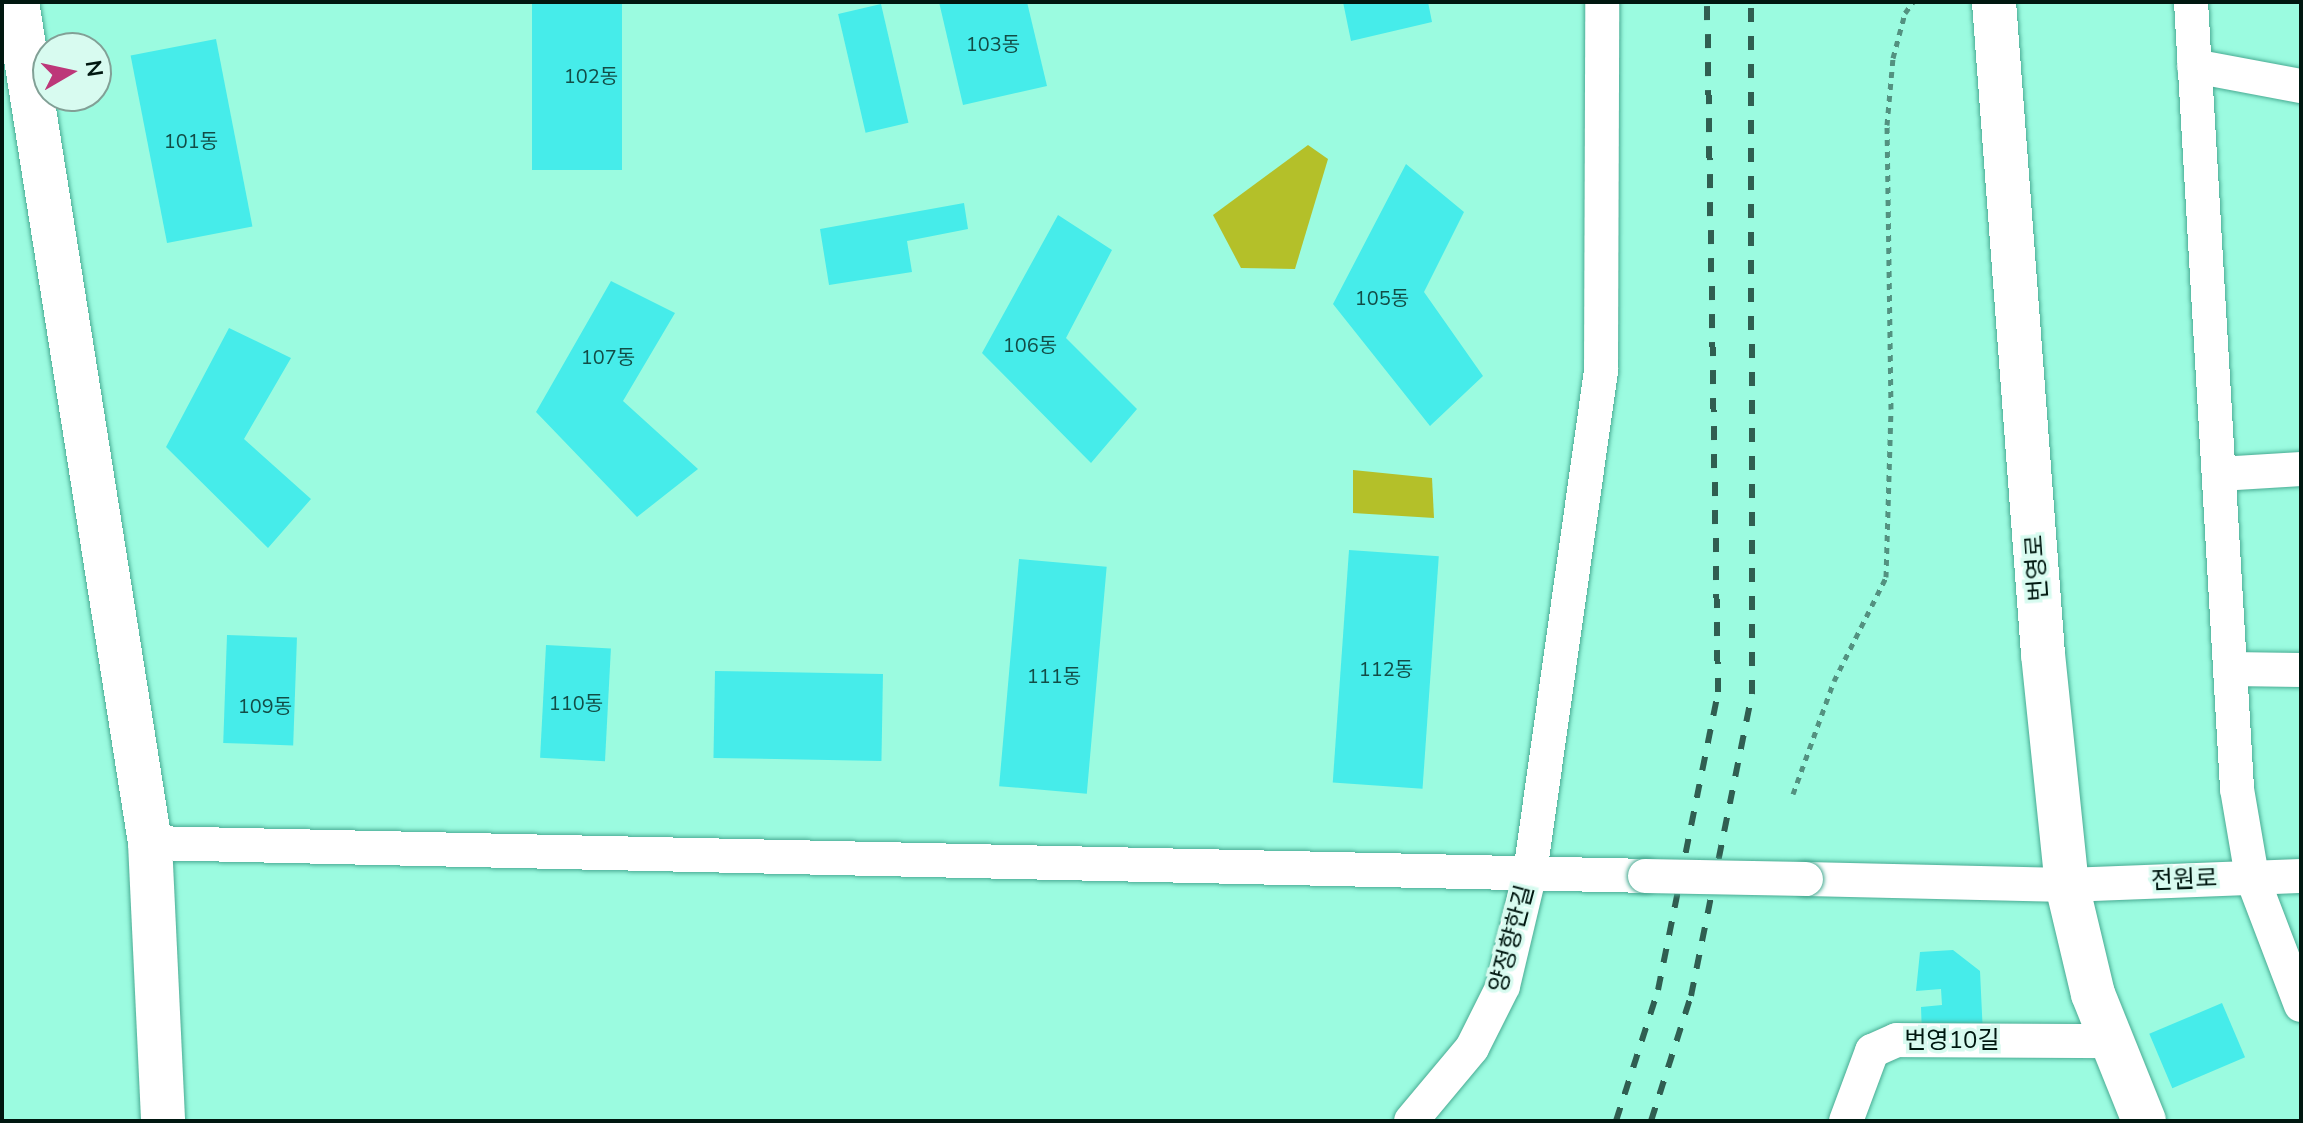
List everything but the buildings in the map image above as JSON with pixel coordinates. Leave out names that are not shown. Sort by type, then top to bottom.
[{"type":"street","points":[[17,2],[150,843],[163,1121]]},
{"type":"street","name":"양정향한길","points":[[1411,1121],[1472,1048],[1503,986],[1530,873],[1601,371],[1602,2]]},
{"type":"street","name":"번영로","points":[[1994,2],[2043,654],[2067,885],[2110,1041],[2144,1121]]},
{"type":"street","points":[[2191,2],[2237,789],[2252,877],[2301,1005]]},
{"type":"street","points":[[2194,66],[2301,86]]},
{"type":"street","points":[[2220,474],[2301,469]]},
{"type":"street","points":[[2230,669],[2301,670]]},
{"type":"street","name":"전원로","points":[[150,843],[2067,885],[2301,876]]},
{"type":"street","name":"번영10길","points":[[1846,1121],[1872,1051],[1897,1040],[2110,1041]]},
{"type":"path","points":[[1793,794],[1834,681],[1886,577],[1891,409],[1887,125],[1893,58],[1905,13],[1913,2]]},
{"type":"green space","points":[[1308,145],[1328,159],[1295,269],[1241,268],[1213,215]]},
{"type":"green space","points":[[1353,470],[1432,478],[1434,518],[1353,513]]},
{"type":"railway","points":[[1616,1121],[1658,990],[1718,692],[1707,2]]},
{"type":"railway","points":[[1651,1121],[1691,996],[1752,694],[1751,2]]}]
